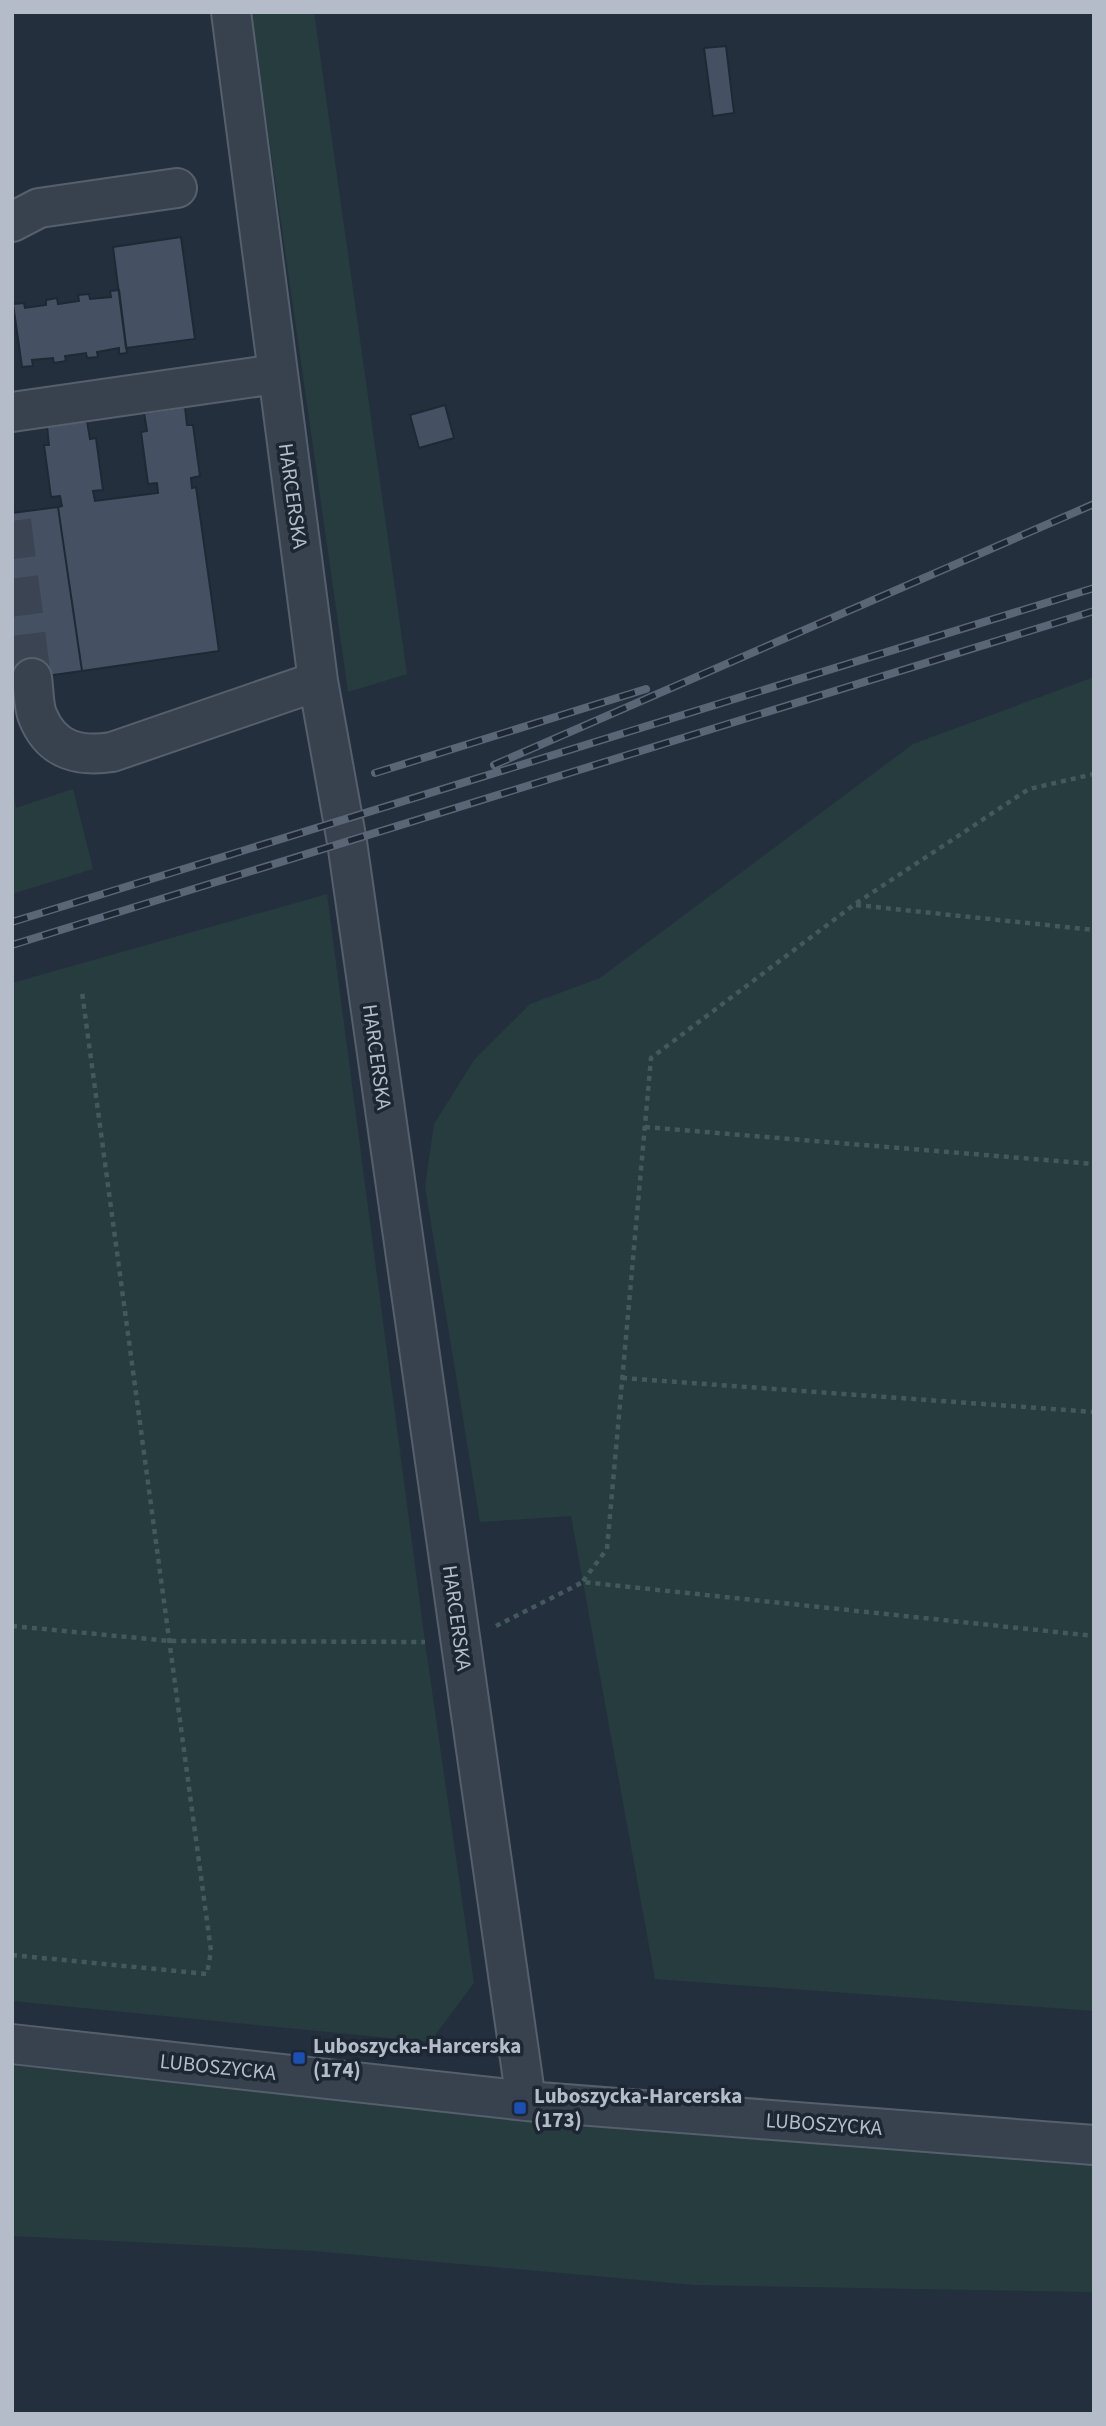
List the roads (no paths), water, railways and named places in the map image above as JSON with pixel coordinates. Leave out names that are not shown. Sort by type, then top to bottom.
[{"type":"street","name":"HARCERSKA","points":[[231,12],[318,681],[347,842],[526,2101]]},
{"type":"street","points":[[12,222],[39,208],[177,188]]},
{"type":"street","points":[[12,411],[276,374]]},
{"type":"street","points":[[32,678],[38,717],[59,745],[86,756],[112,752],[318,681]]},
{"type":"street","name":"LUBOSZYCKA","points":[[12,2044],[526,2101],[1094,2145]]},
{"type":"tunnel","points":[[12,521],[32,678]]},
{"type":"railway","points":[[494,765],[1094,504]]},
{"type":"railway","points":[[12,922],[1094,588]]},
{"type":"railway","points":[[12,945],[1094,611]]},
{"type":"railway","points":[[375,773],[646,689]]},
{"type":"place","name":"Luboszycka-Harcerska (174)","points":[[299,2058]]},
{"type":"place","name":"Luboszycka-Harcerska (173)","points":[[520,2108]]}]
